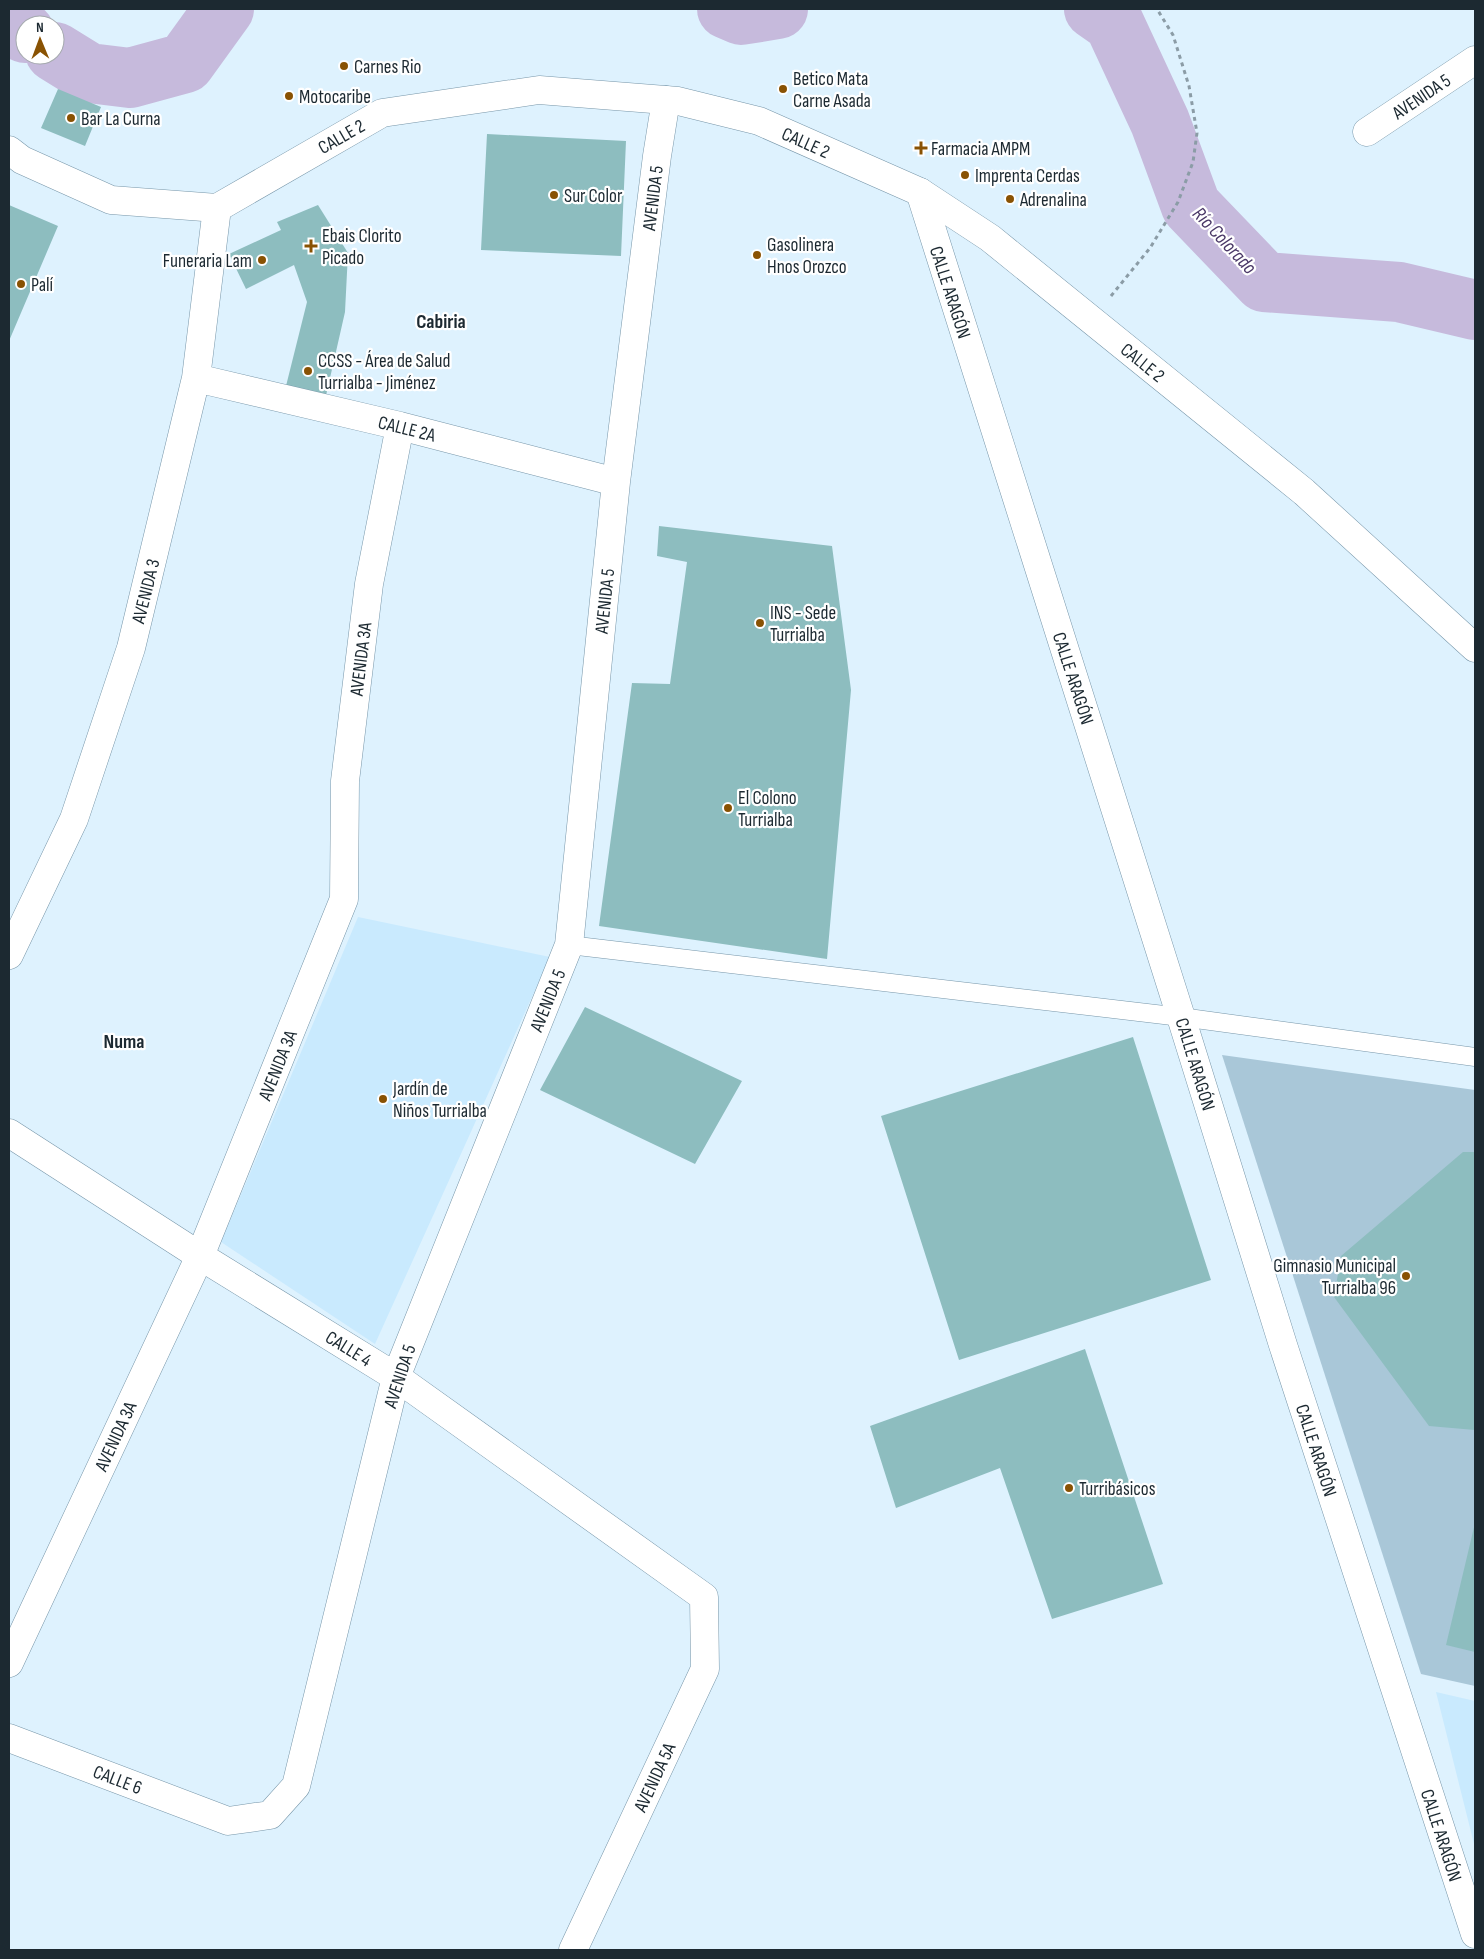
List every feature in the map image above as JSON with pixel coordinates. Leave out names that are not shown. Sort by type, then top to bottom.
[{"type":"street","name":"AVENIDA 5","points":[[1367,132],[1475,60]]},
{"type":"street","name":"CALLE 2","points":[[217,208],[382,113],[538,90],[678,101],[759,121],[920,192],[990,238],[1304,492],[1475,648]]},
{"type":"street","name":"AVENIDA 5","points":[[228,1821],[270,1815],[296,1786],[396,1377],[569,945],[616,482],[657,156],[666,100]]},
{"type":"street","points":[[9,150],[22,160],[111,200],[217,208]]},
{"type":"street","name":"CALLE ARAGÓN","points":[[920,192],[1283,1345],[1475,1934]]},
{"type":"street","name":"AVENIDA 3","points":[[9,955],[74,818],[131,648],[196,378],[217,208]]},
{"type":"street","name":"CALLE 2A","points":[[196,378],[400,426],[616,482]]},
{"type":"street","name":"AVENIDA 3A","points":[[9,1663],[200,1256],[344,899],[345,781],[369,584],[400,426]]},
{"type":"street","name":"CALLE 4","points":[[9,1133],[200,1256],[396,1377],[704,1596]]},
{"type":"street","name":"AVENIDA 5A","points":[[573,1950],[705,1669],[704,1596]]},
{"type":"street","name":"CALLE 6","points":[[9,1738],[228,1821]]},
{"type":"lane","points":[[569,945],[1181,1017],[1475,1057]]},
{"type":"path","points":[[1092,320],[1150,248],[1178,202],[1193,162],[1197,133],[1189,86],[1173,35],[1157,9]]},
{"type":"shaded area","name":"Jardín de Niños Turrialba","points":[[358,917],[550,957],[375,1344],[221,1242]]},
{"type":"shaded area","name":"Gimnasio Municipal Turrialba 96","points":[[1222,1055],[1475,1090],[1475,1686],[1421,1674]]},
{"type":"shaded area","points":[[1436,1692],[1475,1701],[1475,1848]]},
{"type":"building","name":"Bar La Curna","points":[[58,89],[101,107],[85,146],[41,128]]},
{"type":"building","name":"Sur Color","points":[[487,134],[626,141],[621,256],[481,250]]},
{"type":"building","name":"Palí","points":[[9,205],[58,226],[9,341]]},
{"type":"building","points":[[318,205],[348,253],[345,312],[325,400],[285,390],[307,302],[294,265],[246,289],[229,254],[281,230],[277,222]]},
{"type":"building","name":"El Colono Turrialba","points":[[659,526],[832,546],[851,690],[827,959],[599,926],[632,683],[670,684],[687,562],[657,556]]},
{"type":"building","points":[[585,1007],[742,1081],[695,1164],[540,1090]]},
{"type":"building","points":[[1133,1037],[1211,1280],[959,1360],[881,1116]]},
{"type":"building","name":"Gimnasio Municipal Turrialba 96","points":[[1463,1152],[1475,1152],[1475,1430],[1429,1426],[1334,1297],[1341,1256]]},
{"type":"building","name":"Turribásicos","points":[[1085,1349],[1163,1584],[1052,1619],[1000,1468],[896,1508],[870,1426]]},
{"type":"building","points":[[1475,1523],[1475,1652],[1446,1645]]},
{"type":"waterway","name":"Río Colorado","points":[[65,58],[89,73],[130,78],[185,63],[224,9]]},
{"type":"waterway","name":"Río Colorado","points":[[727,9],[741,15],[778,9]]},
{"type":"waterway","name":"Río Colorado","points":[[1094,9],[1114,23],[1160,122],[1191,206],[1264,282],[1399,292],[1475,310]]},
{"type":"waterway","name":"Río Colorado","points":[[9,18],[15,24]]},
{"type":"place","name":"Carnes Rio","points":[[344,66]]},
{"type":"place","name":"Betico Mata Carne Asada","points":[[783,89]]},
{"type":"place","name":"Motocaribe","points":[[289,96]]},
{"type":"place","name":"Bar La Curna","points":[[71,118]]},
{"type":"place","name":"Farmacia AMPM","points":[[921,148]]},
{"type":"place","name":"Imprenta Cerdas","points":[[965,175]]},
{"type":"place","name":"Sur Color","points":[[554,195]]},
{"type":"place","name":"Adrenalina","points":[[1010,199]]},
{"type":"place","name":"Ebais Clorito Picado","points":[[311,246]]},
{"type":"place","name":"Gasolinera Hnos Orozco","points":[[757,255]]},
{"type":"place","name":"Funeraria Lam","points":[[262,260]]},
{"type":"place","name":"Palí","points":[[21,284]]},
{"type":"place","name":"CCSS - Área de Salud Turrialba - Jiménez","points":[[308,371]]},
{"type":"place","name":"INS - Sede Turrialba","points":[[760,623]]},
{"type":"place","name":"El Colono Turrialba","points":[[728,808]]},
{"type":"place","name":"Jardín de Niños Turrialba","points":[[383,1099]]},
{"type":"place","name":"Gimnasio Municipal Turrialba 96","points":[[1406,1276]]},
{"type":"place","name":"Turribásicos","points":[[1069,1488]]},
{"type":"district","name":"Cabiria","points":[[441,321]]},
{"type":"district","name":"Numa","points":[[124,1041]]}]
